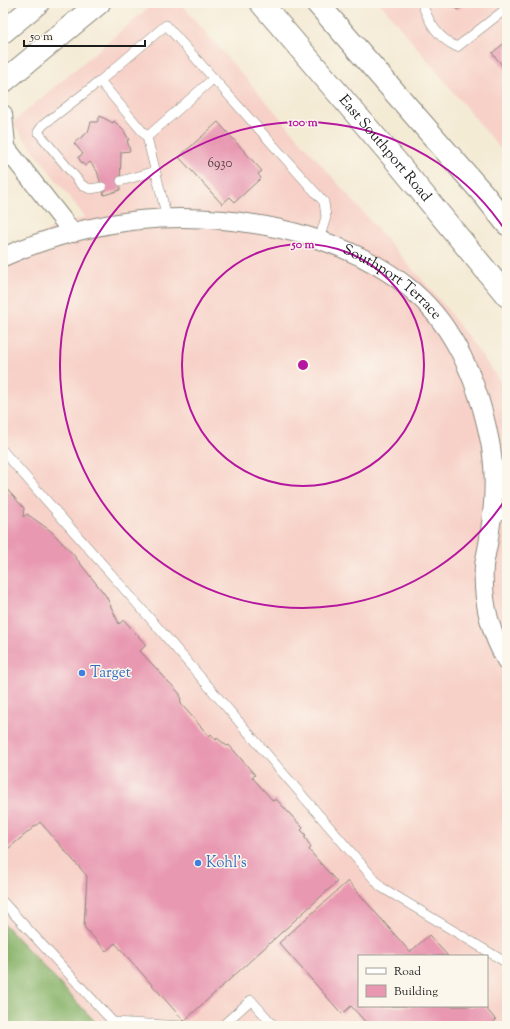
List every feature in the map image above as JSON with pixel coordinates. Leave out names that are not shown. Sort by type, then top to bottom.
[{"type":"main road","points":[[3,32],[38,3]]},
{"type":"main road","points":[[3,82],[99,3]]},
{"type":"main road","name":"East Southport Road","points":[[261,3],[396,161],[507,296]]},
{"type":"main road","points":[[317,3],[485,196],[507,224]]},
{"type":"street","points":[[3,114],[4,144],[74,232]]},
{"type":"street","name":"Southport Terrace","points":[[3,257],[74,232],[117,223],[167,218],[186,218],[237,222],[262,226],[319,240],[362,256],[396,278],[430,309],[454,341],[478,391],[488,429],[493,470],[491,522],[484,567],[486,602],[489,622],[495,639],[507,662]]},
{"type":"lane","points":[[422,3],[426,16],[436,32],[446,42],[457,47],[507,8]]},
{"type":"lane","points":[[102,187],[90,189],[82,185],[38,132],[43,125],[100,81],[166,24],[324,202],[326,217],[319,240]]},
{"type":"lane","points":[[147,137],[214,78]]},
{"type":"lane","points":[[100,81],[147,137],[167,218]]},
{"type":"lane","points":[[121,181],[156,171]]},
{"type":"lane","points":[[3,451],[154,623],[380,887],[429,914],[507,963]]},
{"type":"lane","points":[[491,522],[507,512]]},
{"type":"lane","points":[[3,902],[113,1022],[184,1026]]},
{"type":"lane","points":[[222,1026],[251,1000],[274,1026]]},
{"type":"shaded area","points":[[154,3],[180,3],[444,305],[507,390],[507,1026],[99,1026],[3,923],[3,248],[85,217],[12,123]]},
{"type":"shaded area","points":[[380,3],[507,3],[507,157]]},
{"type":"green space","points":[[3,923],[99,1026],[3,1026]]},
{"type":"building","points":[[451,3],[466,3],[457,10]]},
{"type":"building","points":[[507,41],[507,71],[492,53]]},
{"type":"building","points":[[100,116],[113,123],[114,121],[124,131],[129,140],[127,140],[130,151],[121,152],[120,190],[104,195],[97,171],[90,162],[85,166],[81,162],[78,157],[83,154],[74,143],[88,132],[91,122],[97,122]]},
{"type":"building","points":[[218,122],[262,171],[258,174],[261,178],[235,202],[230,197],[222,204],[179,157]]},
{"type":"building","points":[[3,485],[24,508],[23,517],[27,514],[51,531],[72,553],[106,596],[119,624],[124,620],[146,645],[140,651],[180,694],[181,704],[209,736],[211,734],[216,740],[217,738],[227,746],[229,745],[255,775],[252,777],[273,801],[276,799],[303,828],[301,830],[306,835],[304,836],[311,847],[309,850],[337,882],[184,1021],[115,943],[106,951],[84,927],[87,876],[40,822],[3,853]]},
{"type":"building","points":[[348,881],[410,952],[429,935],[447,955],[358,955],[358,1007],[485,1007],[496,1020],[489,1026],[369,1026],[351,1006],[342,1014],[279,943]]},
{"type":"place","name":"Target","points":[[82,673]]},
{"type":"place","name":"Kohl's","points":[[198,863]]}]
